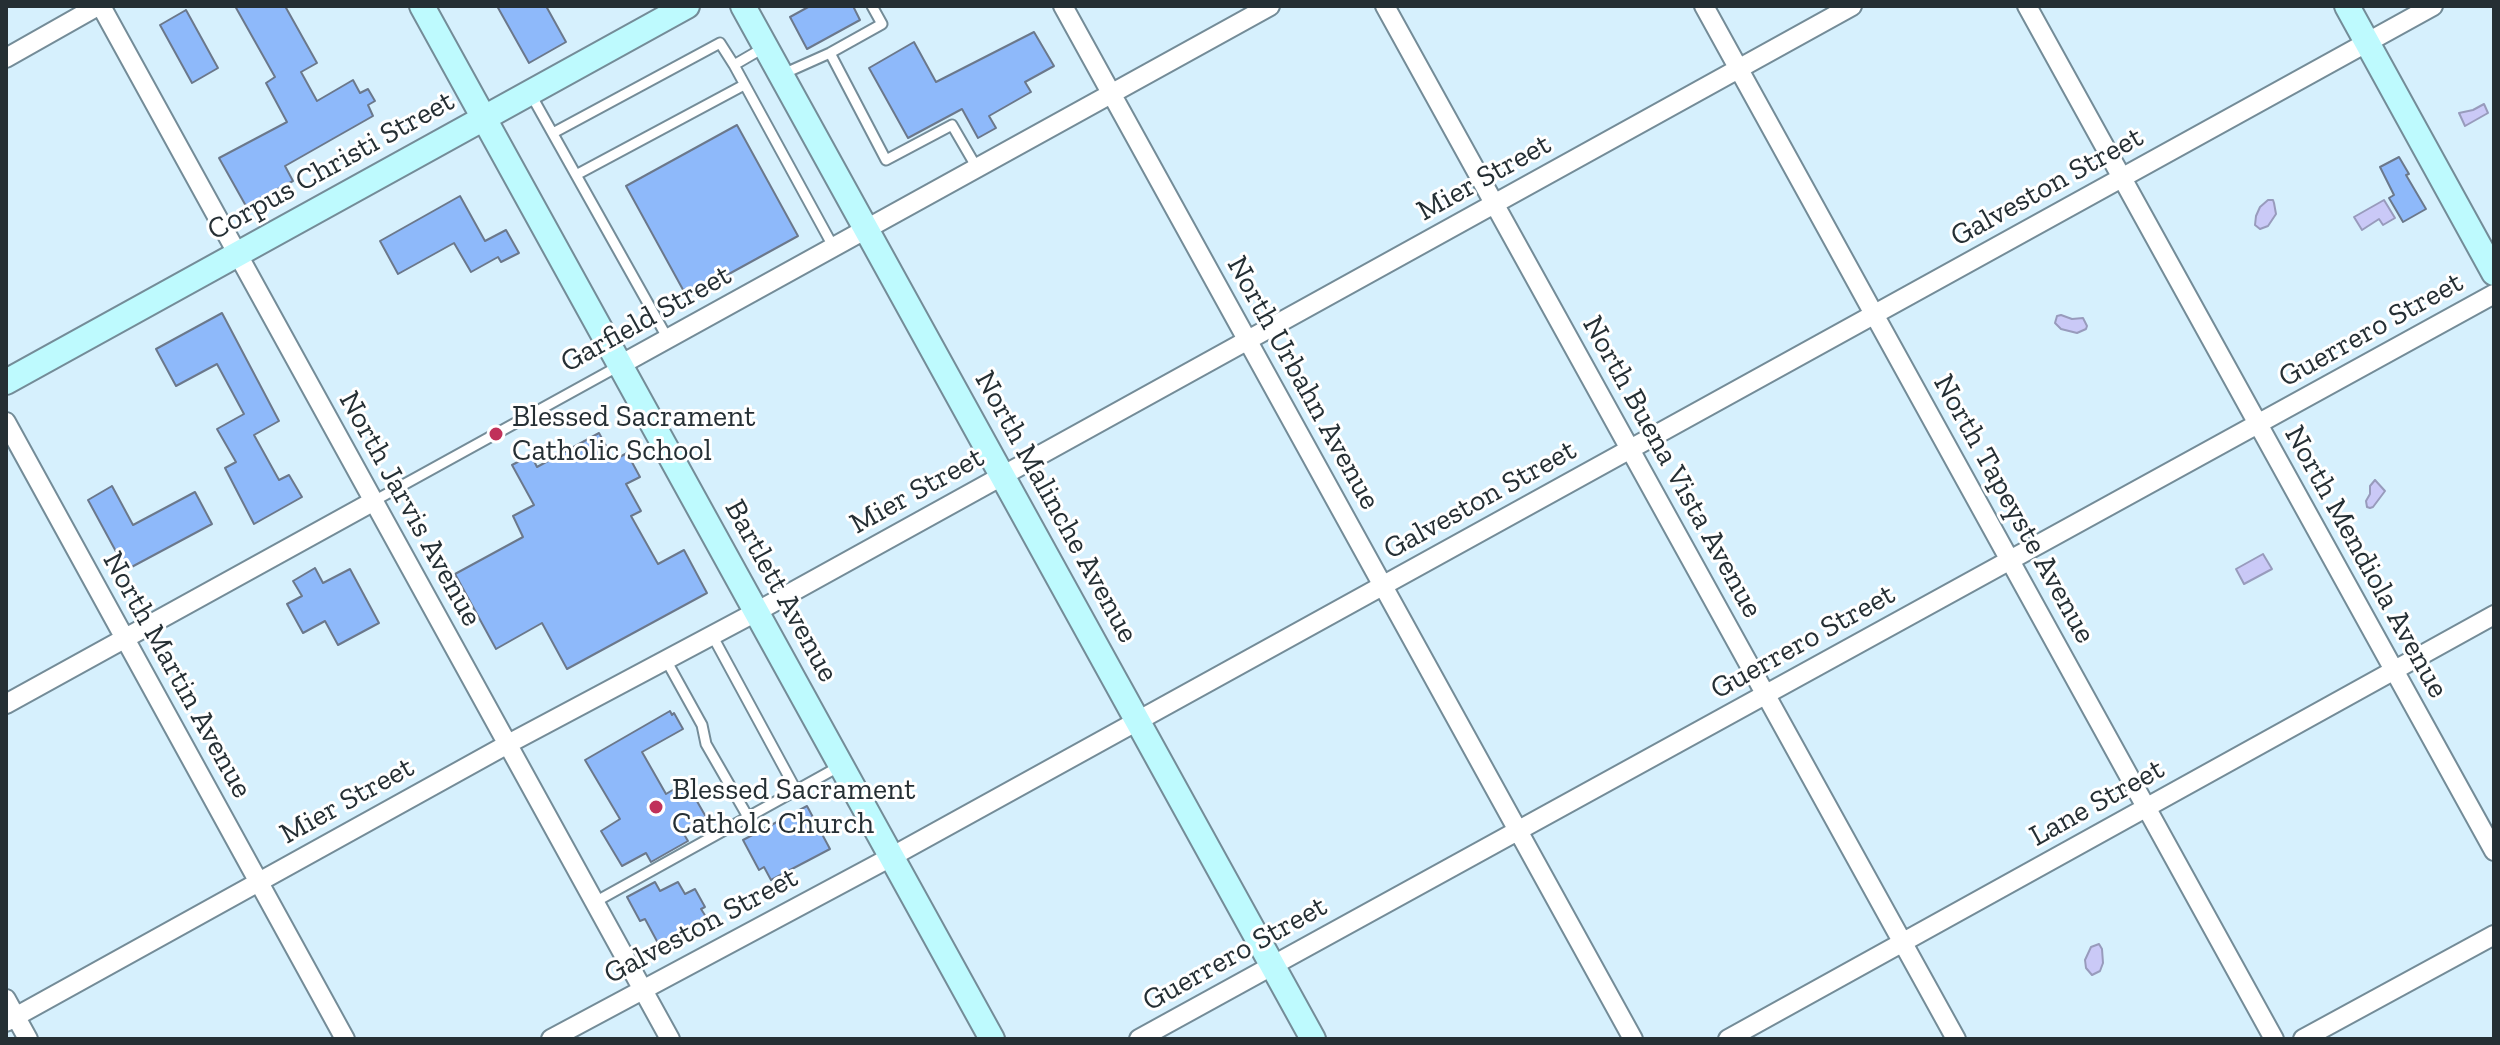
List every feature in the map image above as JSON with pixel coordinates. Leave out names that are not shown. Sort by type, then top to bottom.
[{"type":"main road","name":"Bartlett Avenue","points":[[422,6],[992,1039]]},
{"type":"main road","name":"Corpus Christi Street","points":[[6,382],[687,6]]},
{"type":"main road","name":"North Malinche Avenue","points":[[743,6],[1313,1039]]},
{"type":"main road","points":[[2347,6],[2494,273]]},
{"type":"street","points":[[6,58],[100,6]]},
{"type":"street","name":"North Jarvis Avenue","points":[[100,6],[670,1039]]},
{"type":"street","name":"North Urbahn Avenue","points":[[1063,6],[1633,1039]]},
{"type":"street","name":"Garfield Street","points":[[620,365],[1270,6]]},
{"type":"street","name":"North Buena Vista Avenue","points":[[1385,6],[1956,1039]]},
{"type":"street","name":"North Tapeyste Avenue","points":[[1704,6],[2274,1039]]},
{"type":"street","name":"Mier Street","points":[[11,1019],[508,744],[756,612],[1852,6]]},
{"type":"street","name":"North Mendiola Avenue","points":[[2027,6],[2494,851]]},
{"type":"street","name":"Galveston Street","points":[[551,1039],[891,857],[2433,6]]},
{"type":"street","name":"Guerrero Street","points":[[1139,1039],[2494,294]]},
{"type":"street","name":"North Martin Avenue","points":[[6,422],[345,1039]]},
{"type":"street","name":"Garfield Street","points":[[6,704],[374,501]]},
{"type":"street","name":"Lane Street","points":[[1728,1039],[2494,615]]},
{"type":"street","points":[[2303,1039],[2494,935]]},
{"type":"street","points":[[6,999],[11,1019],[28,1039]]},
{"type":"lane","points":[[780,75],[830,53],[882,24],[872,6]]},
{"type":"lane","points":[[553,133],[720,43],[834,248]]},
{"type":"lane","points":[[734,65],[765,47]]},
{"type":"lane","points":[[830,53],[886,160],[952,125],[977,168]]},
{"type":"lane","points":[[576,175],[744,85]]},
{"type":"lane","points":[[530,93],[668,339]]},
{"type":"lane","name":"Garfield Street","points":[[374,501],[620,365]]},
{"type":"lane","points":[[712,635],[796,790]]},
{"type":"lane","points":[[666,660],[702,725],[706,744],[748,817]]},
{"type":"lane","points":[[595,902],[841,765]]},
{"type":"water","points":[[2484,104],[2488,113],[2465,126],[2459,113]]},
{"type":"water","points":[[2268,200],[2273,200],[2276,214],[2268,226],[2260,229],[2255,225],[2256,216]]},
{"type":"water","points":[[2384,200],[2395,218],[2383,225],[2379,219],[2362,230],[2354,217]]},
{"type":"water","points":[[2057,316],[2072,319],[2083,318],[2086,329],[2077,333],[2061,329],[2055,323]]},
{"type":"water","points":[[2375,480],[2385,491],[2370,508],[2366,501]]},
{"type":"water","points":[[2263,554],[2272,569],[2244,584],[2236,569]]},
{"type":"water","points":[[2099,944],[2103,963],[2100,971],[2092,975],[2086,968],[2085,960],[2091,947]]},
{"type":"building","points":[[235,6],[285,6],[317,63],[301,72],[317,101],[353,80],[360,93],[368,89],[375,101],[368,105],[373,116],[285,166],[293,181],[246,206],[219,158],[287,122],[266,83],[275,77]]},
{"type":"building","points":[[497,6],[546,6],[566,42],[529,63]]},
{"type":"building","points":[[810,6],[853,6],[860,20],[807,49],[790,17]]},
{"type":"building","points":[[186,10],[218,68],[192,83],[160,25]]},
{"type":"building","points":[[1034,32],[1054,66],[1025,82],[1031,92],[989,116],[996,128],[978,138],[962,109],[908,138],[869,68],[914,42],[936,82]]},
{"type":"building","points":[[737,125],[798,236],[687,297],[626,186]]},
{"type":"building","points":[[2399,157],[2426,209],[2403,222],[2389,198],[2394,195],[2380,167]]},
{"type":"building","points":[[460,196],[485,241],[506,230],[519,253],[501,262],[498,257],[471,272],[454,243],[398,274],[380,241]]},
{"type":"building","points":[[222,313],[279,421],[254,435],[279,480],[289,475],[302,497],[254,524],[225,468],[236,462],[217,429],[244,414],[217,364],[176,386],[156,349]]},
{"type":"building","points":[[599,433],[614,460],[627,453],[640,477],[626,484],[641,511],[631,516],[658,564],[684,550],[707,593],[567,669],[542,623],[496,649],[455,574],[523,537],[513,516],[534,505],[512,465],[531,455],[537,467]]},
{"type":"building","points":[[112,486],[133,525],[195,492],[212,524],[126,570],[88,500]]},
{"type":"building","points":[[315,568],[323,583],[350,569],[379,623],[338,645],[325,621],[303,633],[287,604],[302,596],[293,581]]},
{"type":"building","name":"Blessed Sacrament Catholc Church","points":[[670,711],[683,729],[642,752],[666,794],[686,782],[706,817],[682,831],[688,841],[651,862],[646,853],[622,866],[601,831],[620,819],[585,760]]},
{"type":"building","points":[[807,806],[830,849],[771,880],[764,867],[759,870],[743,840]]},
{"type":"building","points":[[655,882],[660,891],[678,882],[685,894],[695,889],[708,920],[659,945],[645,919],[640,921],[627,897]]},
{"type":"place","name":"Blessed Sacrament Catholic School","points":[[496,434]]},
{"type":"place","name":"Blessed Sacrament Catholc Church","points":[[656,807]]}]
